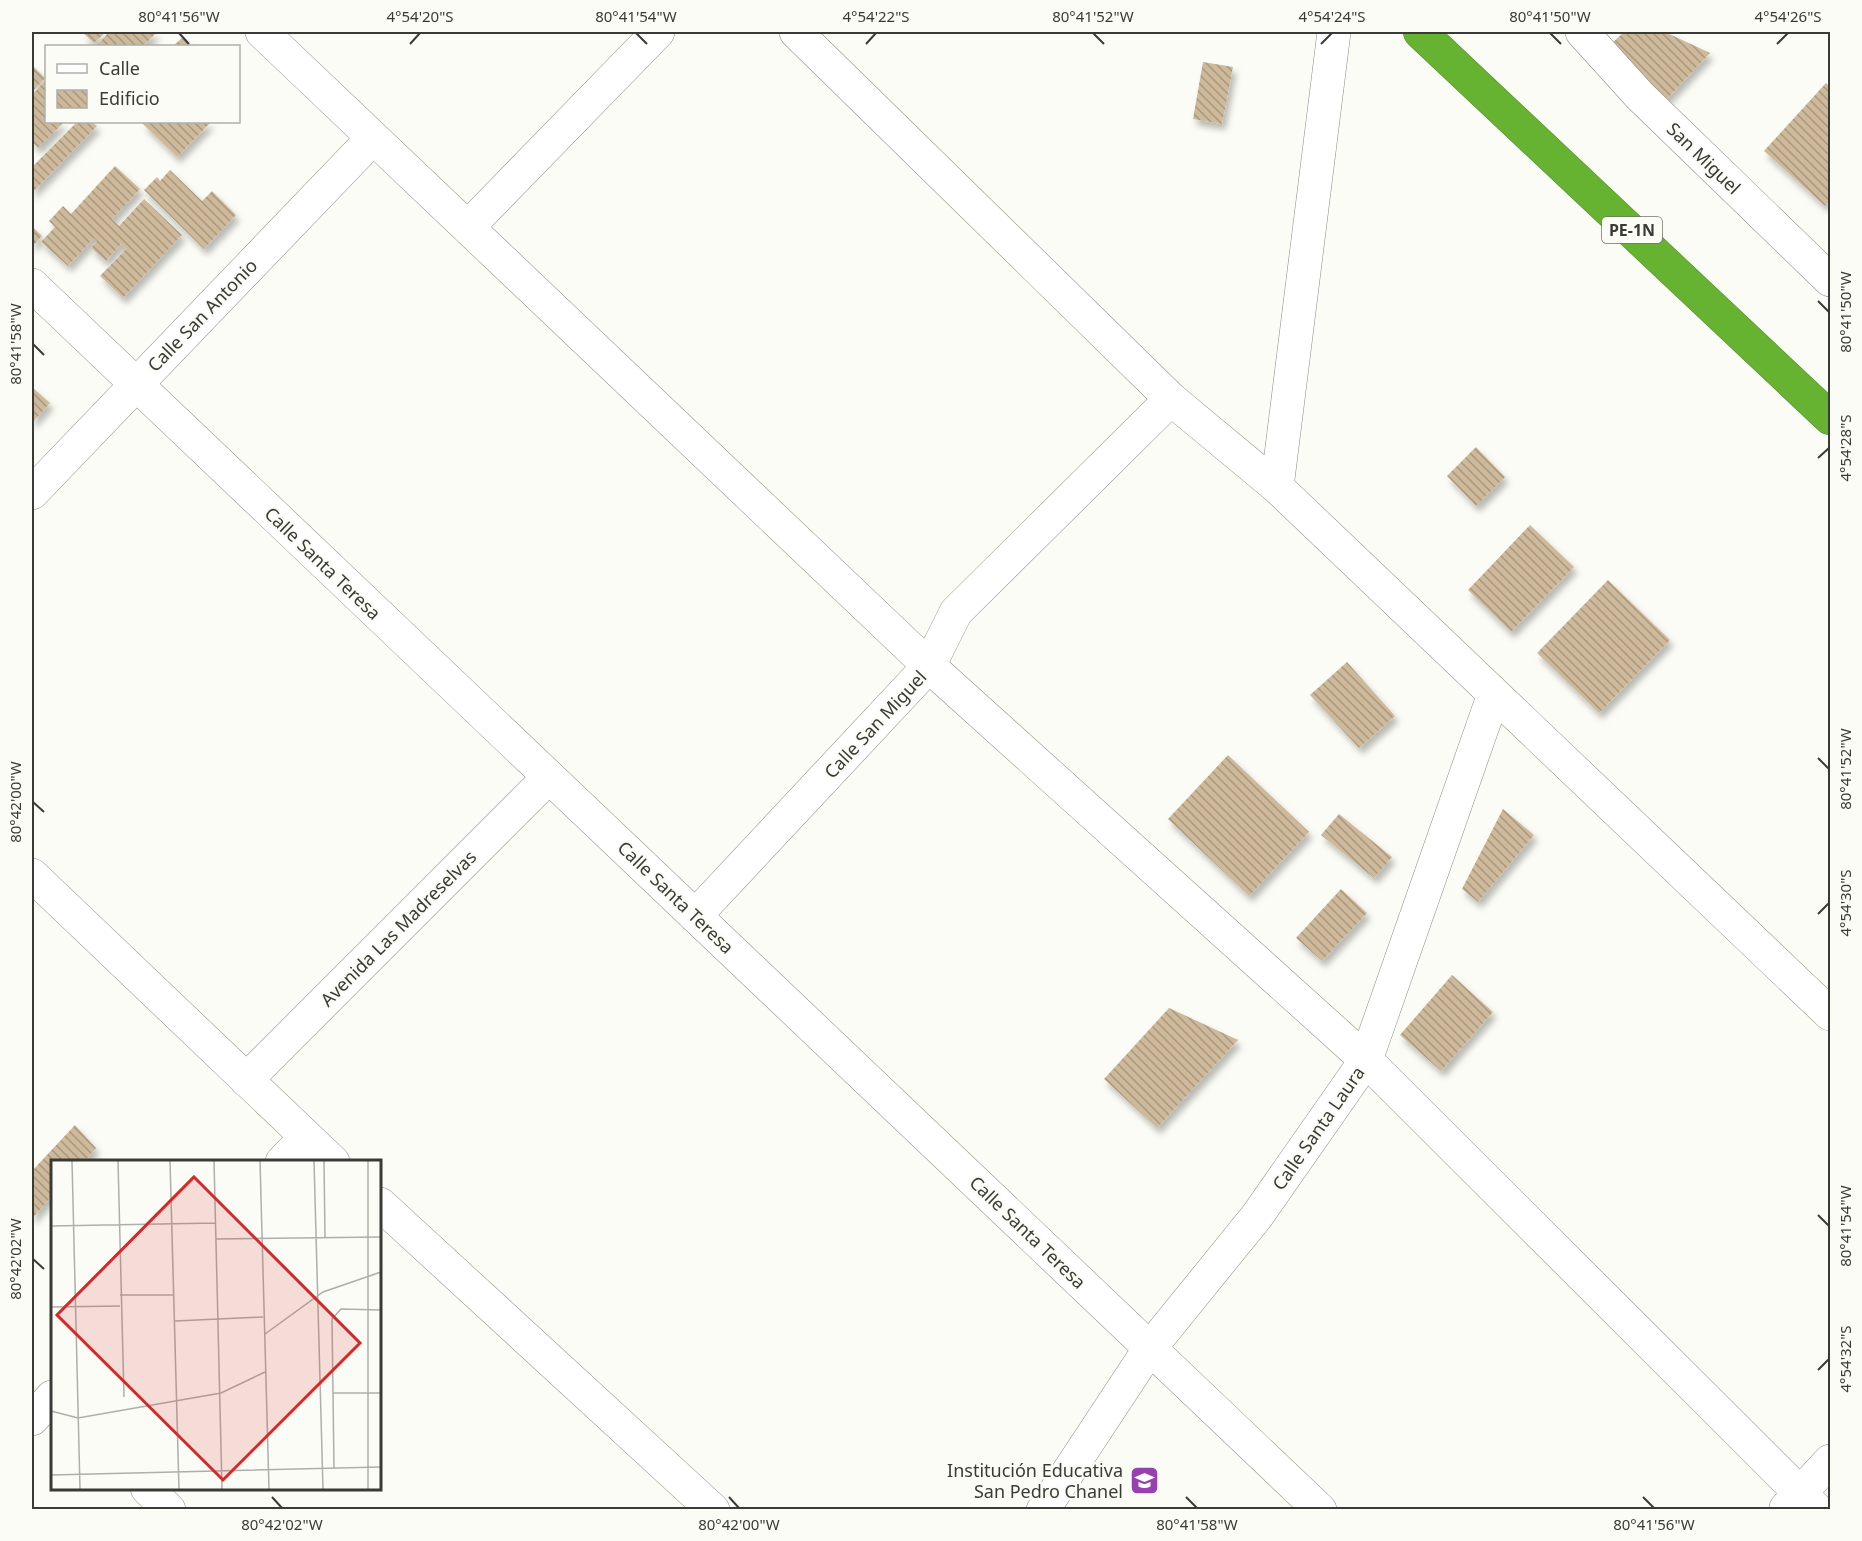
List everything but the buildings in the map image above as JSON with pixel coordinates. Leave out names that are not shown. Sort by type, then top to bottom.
[{"type":"highway","name":"PE-1N","points":[[1427,37],[1830,418]]},
{"type":"street","points":[[262,32],[929,666],[1366,1060],[1800,1504],[1830,1461]]},
{"type":"street","points":[[468,227],[657,32]]},
{"type":"street","points":[[796,32],[1171,399],[1277,487],[1830,1014]]},
{"type":"street","points":[[1277,487],[1334,32]]},
{"type":"street","name":"San Miguel","points":[[1582,32],[1640,96],[1830,280]]},
{"type":"street","name":"Calle San Antonio","points":[[32,493],[373,138]]},
{"type":"street","name":"Calle Santa Teresa","points":[[32,285],[1320,1509]]},
{"type":"street","name":"Calle San Miguel","points":[[695,916],[929,666],[956,612],[1171,399]]},
{"type":"street","name":"Calle Santa Laura","points":[[1043,1509],[1150,1348],[1257,1216],[1366,1060],[1494,694]]},
{"type":"street","name":"Avenida Las Madreselvas","points":[[246,1080],[549,777]]},
{"type":"street","points":[[32,875],[332,1160]]},
{"type":"street","points":[[283,1160],[306,1137]]},
{"type":"street","points":[[381,1205],[713,1509]]},
{"type":"street","points":[[149,1490],[170,1509]]},
{"type":"place","name":"Institución Educativa San Pedro Chanel","points":[[1144,1480]]}]
